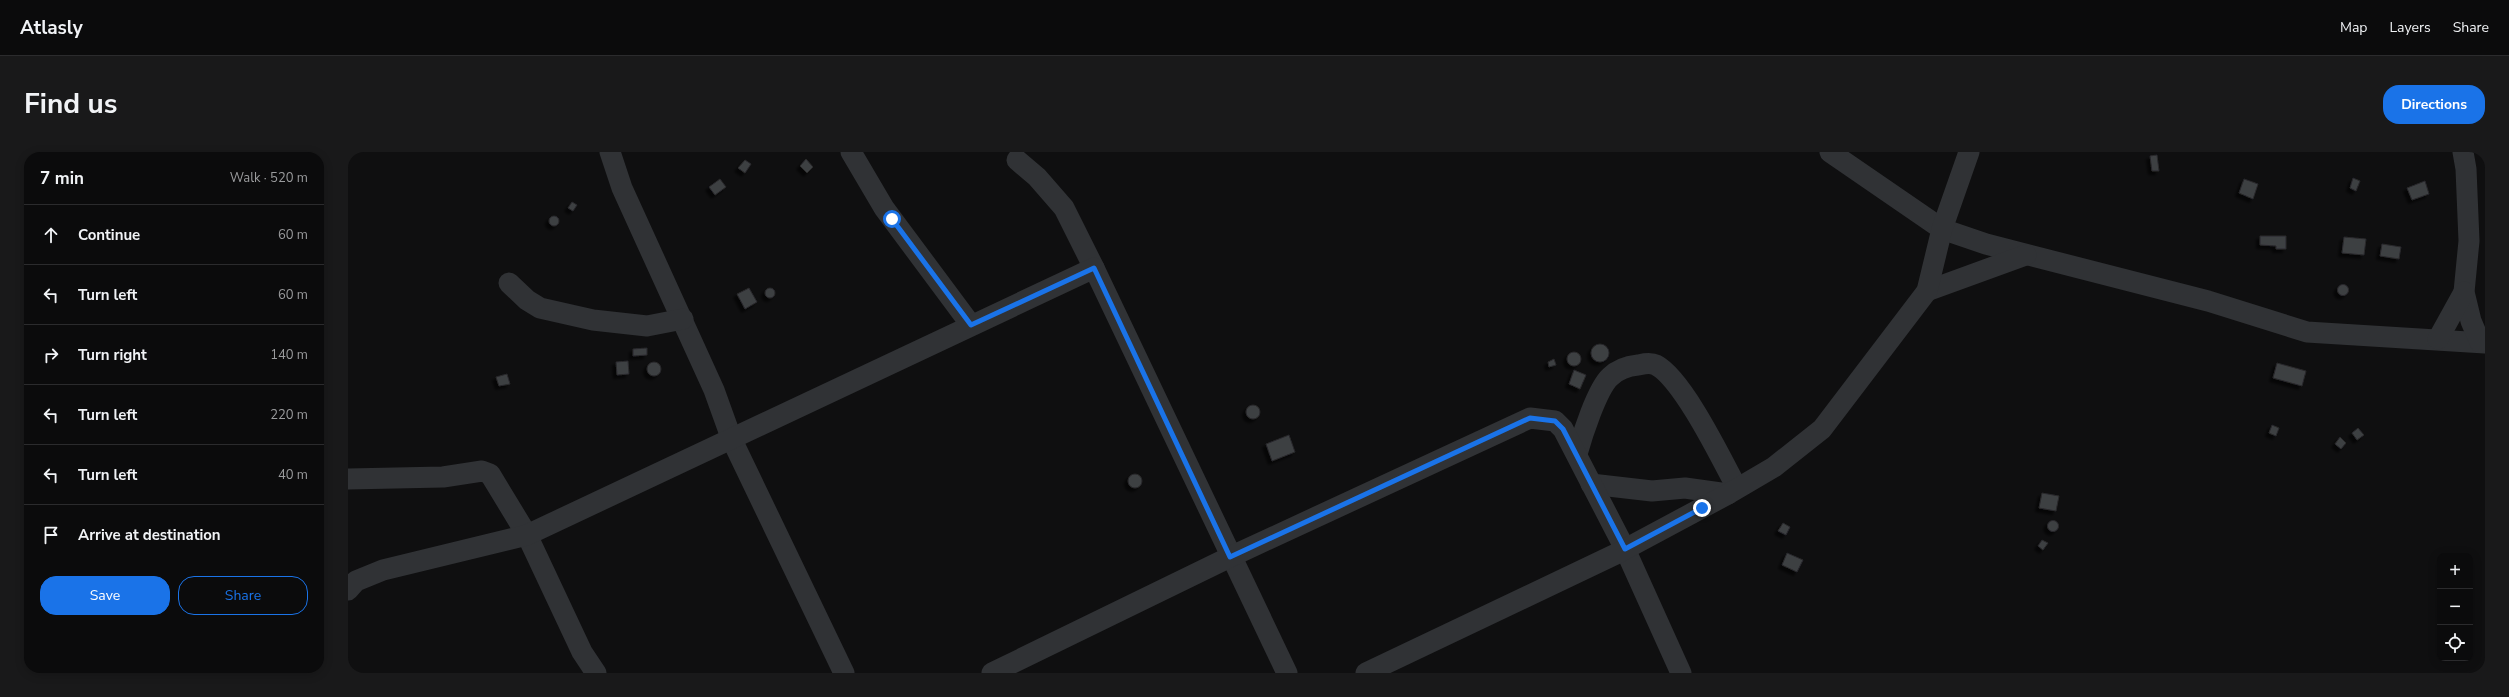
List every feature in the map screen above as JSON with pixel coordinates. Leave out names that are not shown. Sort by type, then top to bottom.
[{"type":"street","points":[[610,152],[622,188],[644,239],[683,319],[714,390],[732,440],[844,673]]},
{"type":"street","points":[[851,152],[884,208],[971,325]]},
{"type":"street","points":[[1830,152],[1942,229],[2026,255],[2103,273],[2208,301],[2307,332],[2483,343]]},
{"type":"street","points":[[1366,673],[1625,549],[1774,468],[1822,429],[1927,291],[1942,229],[1969,152]]},
{"type":"street","points":[[2463,152],[2466,170],[2469,241],[2464,292],[2471,321],[2483,343]]},
{"type":"street","points":[[1017,160],[1037,177],[1064,208],[1094,268],[1230,557],[1287,673]]},
{"type":"street","points":[[1927,291],[2026,255]]},
{"type":"street","points":[[348,590],[356,581],[383,570],[527,535],[732,440],[971,325],[1094,268]]},
{"type":"street","points":[[509,283],[527,300],[540,308],[593,320],[647,326],[683,319]]},
{"type":"street","points":[[2438,339],[2464,292]]},
{"type":"street","points":[[1577,454],[1583,433],[1610,377],[1629,366],[1646,363],[1656,365],[1672,381],[1698,415],[1733,491]]},
{"type":"street","points":[[992,673],[1230,557],[1530,418],[1555,421],[1563,429],[1625,549],[1681,673]]},
{"type":"street","points":[[348,479],[443,477],[482,471],[490,474],[496,481],[527,535],[582,652],[596,673]]},
{"type":"street","points":[[1591,484],[1652,491],[1685,488],[1733,491]]},
{"type":"building","points":[[2157,155],[2159,171],[2152,171],[2150,156]]},
{"type":"building","points":[[806,159],[813,167],[807,173],[800,166]]},
{"type":"building","points":[[745,160],[751,164],[745,173],[738,168]]},
{"type":"building","points":[[2353,178],[2360,181],[2356,191],[2350,188]]},
{"type":"building","points":[[720,179],[726,187],[715,195],[709,187]]},
{"type":"building","points":[[2244,179],[2258,184],[2253,199],[2239,193]]},
{"type":"building","points":[[2425,181],[2429,194],[2412,200],[2407,188]]},
{"type":"building","points":[[572,202],[577,205],[573,211],[568,208]]},
{"type":"building","points":[[554,216],[559,221],[554,226],[549,221]]},
{"type":"building","points":[[2260,236],[2286,236],[2286,249],[2276,249],[2276,246],[2260,245]]},
{"type":"building","points":[[2344,237],[2366,239],[2364,255],[2342,253]]},
{"type":"building","points":[[2382,244],[2401,247],[2399,259],[2380,256]]},
{"type":"building","points":[[2341,285],[2345,285],[2347,286],[2347,294],[2341,295],[2338,292],[2338,288]]},
{"type":"building","points":[[749,288],[757,302],[745,309],[737,294]]},
{"type":"building","points":[[770,288],[775,293],[770,298],[765,293]]},
{"type":"building","points":[[1600,344],[1606,347],[1609,353],[1606,359],[1600,362],[1594,359],[1591,353],[1594,347]]},
{"type":"building","points":[[647,348],[647,355],[633,356],[633,349]]},
{"type":"building","points":[[1574,352],[1579,354],[1581,359],[1579,364],[1574,366],[1569,364],[1567,359],[1569,354]]},
{"type":"building","points":[[1554,359],[1556,365],[1549,367],[1548,362]]},
{"type":"building","points":[[628,361],[629,374],[617,375],[616,362]]},
{"type":"building","points":[[654,362],[659,364],[661,369],[659,374],[654,376],[649,374],[647,369],[649,364]]},
{"type":"building","points":[[2277,363],[2306,371],[2302,386],[2273,378]]},
{"type":"building","points":[[1574,370],[1586,375],[1580,389],[1569,384]]},
{"type":"building","points":[[507,374],[510,384],[499,386],[496,377]]},
{"type":"building","points":[[1253,405],[1258,407],[1260,412],[1258,417],[1253,419],[1248,417],[1246,412],[1248,407]]},
{"type":"building","points":[[2272,425],[2279,428],[2276,436],[2269,433]]},
{"type":"building","points":[[2358,428],[2364,435],[2357,440],[2352,433]]},
{"type":"building","points":[[1289,435],[1295,452],[1272,461],[1266,444]]},
{"type":"building","points":[[2340,437],[2346,443],[2341,449],[2335,444]]},
{"type":"building","points":[[1135,474],[1140,476],[1142,481],[1140,486],[1135,488],[1130,486],[1128,481],[1130,476]]},
{"type":"building","points":[[2042,493],[2059,496],[2056,511],[2039,508]]},
{"type":"building","points":[[2051,521],[2055,521],[2057,522],[2057,530],[2051,531],[2048,528],[2048,524]]},
{"type":"building","points":[[1783,523],[1790,527],[1786,535],[1778,531]]},
{"type":"building","points":[[2042,540],[2048,543],[2043,550],[2038,546]]},
{"type":"building","points":[[1787,553],[1803,560],[1797,572],[1782,565]]},
{"type":"route","points":[[892,219],[971,325],[1094,268],[1230,557],[1530,418],[1555,421],[1563,429],[1625,549],[1702,508]]}]
